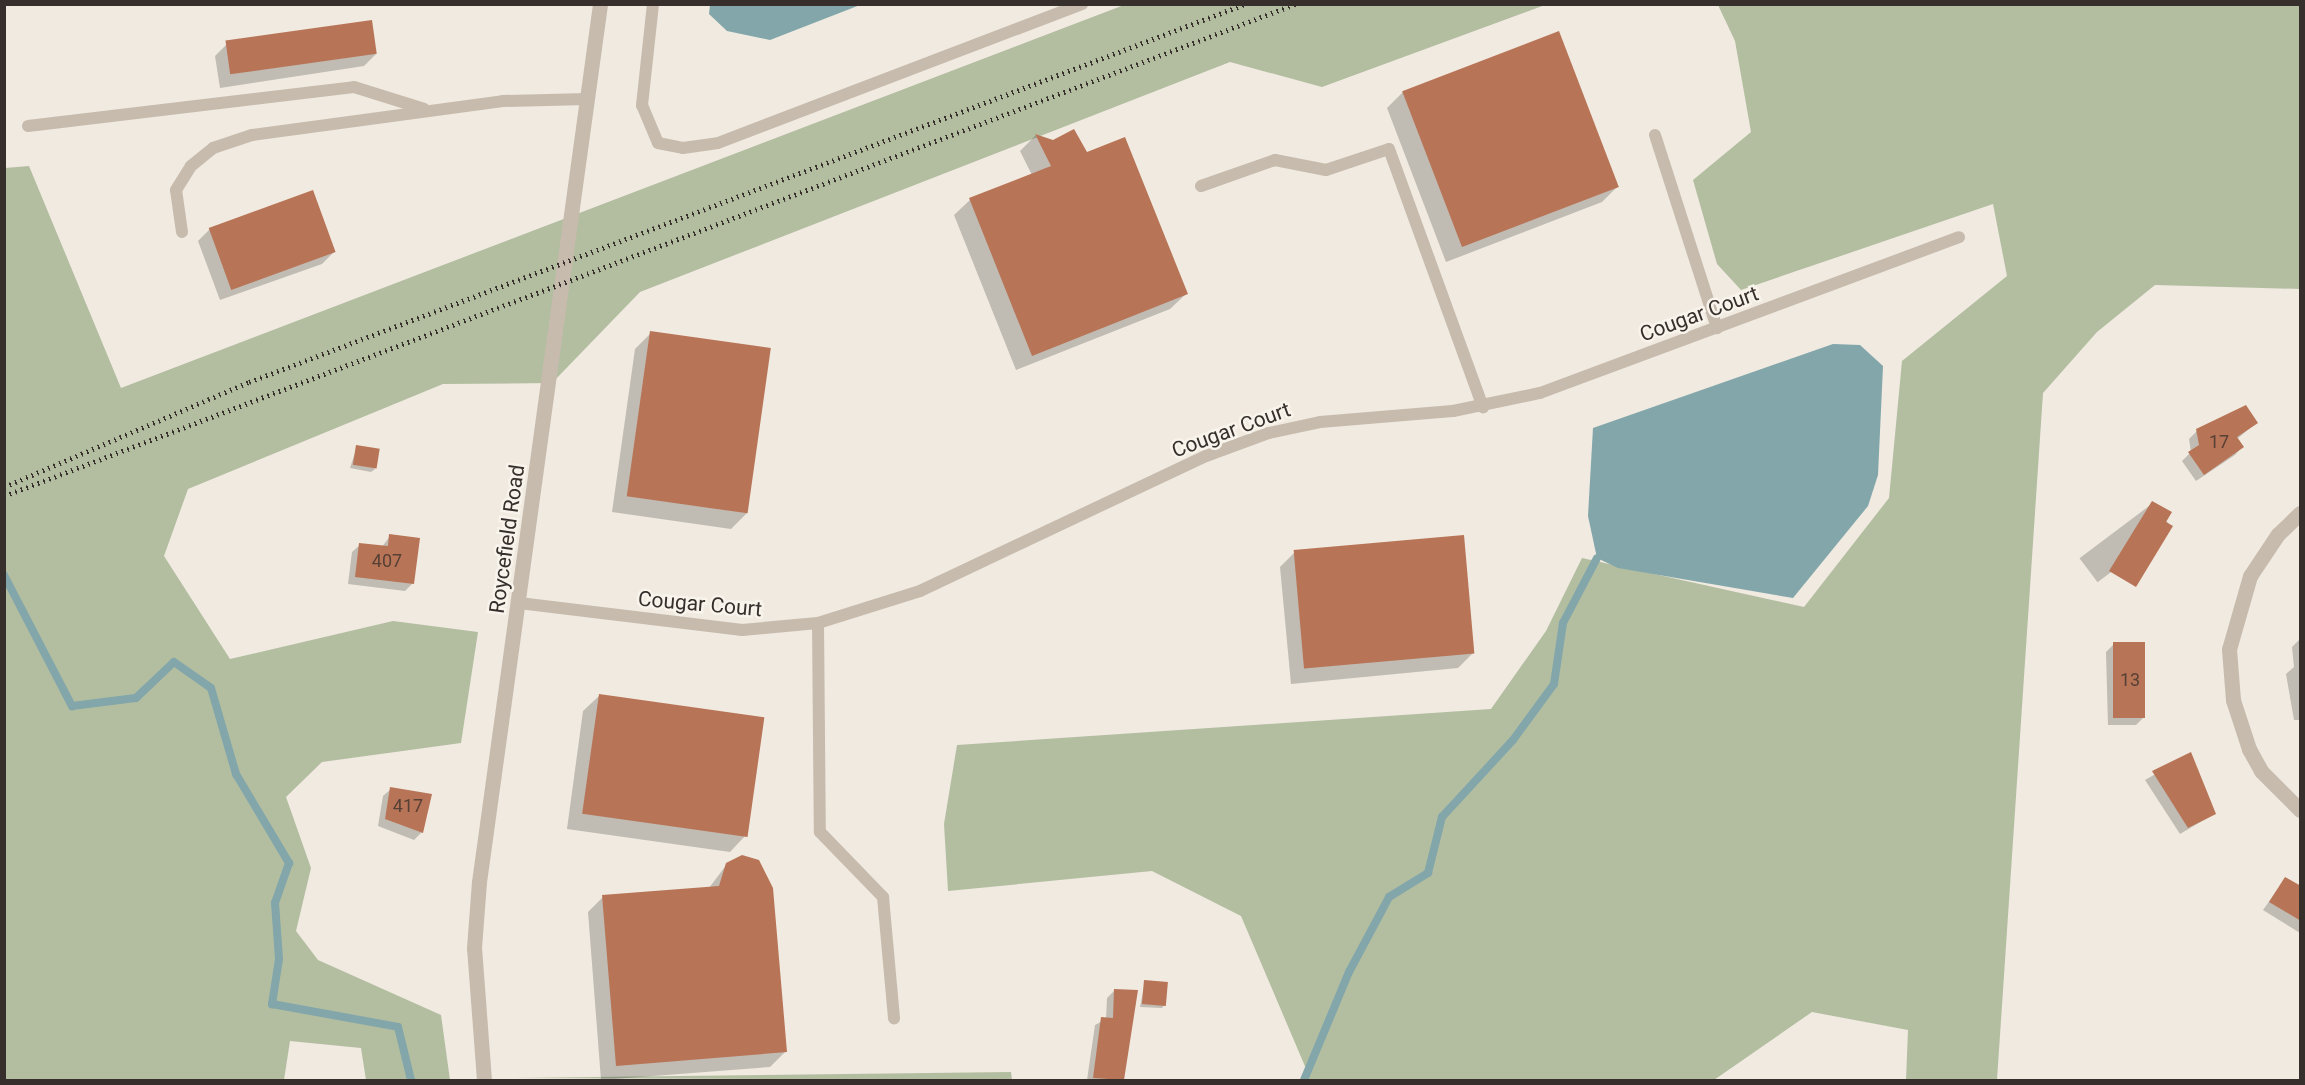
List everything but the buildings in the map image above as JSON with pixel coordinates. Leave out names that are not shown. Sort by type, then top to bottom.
[{"type":"street","name":"Roycefield Road","points":[[484,1080],[474,948],[479,882],[600,4]]},
{"type":"street","points":[[2301,513],[2278,534],[2250,576],[2229,649],[2232,700],[2249,749],[2261,771],[2301,810]]},
{"type":"lane","points":[[653,4],[642,105],[658,142],[682,148],[718,142],[1082,4]]},
{"type":"lane","points":[[28,126],[354,87],[428,110]]},
{"type":"lane","points":[[182,232],[176,190],[191,166],[213,148],[252,135],[428,110],[587,99]]},
{"type":"lane","points":[[1655,135],[1717,328]]},
{"type":"lane","points":[[1201,186],[1275,160],[1326,170],[1389,149],[1483,407]]},
{"type":"lane","name":"Cougar Court","points":[[519,603],[742,630],[818,623],[920,591],[1206,456],[1269,433],[1320,422],[1483,407],[1540,393],[1959,237]]},
{"type":"lane","points":[[818,623],[820,832],[883,897],[894,1019]]},
{"type":"green space","points":[[1124,5],[1545,5],[1322,87],[1230,62],[640,292],[552,383],[443,384],[188,489],[164,556],[230,659],[393,621],[478,632],[461,743],[322,762],[286,797],[311,868],[296,931],[318,960],[441,1015],[450,1080],[366,1080],[361,1048],[290,1041],[284,1080],[5,1080],[5,168],[29,166],[121,388]]},
{"type":"green space","points":[[1718,5],[2300,5],[2300,289],[2155,285],[2097,332],[2043,393],[1997,1080],[1906,1080],[1908,1030],[1812,1012],[1714,1080],[1302,1080],[1307,1071],[1241,916],[1152,871],[948,891],[944,824],[957,745],[1491,709],[1546,631],[1582,558],[1804,607],[1889,498],[1902,361],[2007,276],[1993,204],[1741,290],[1717,264],[1693,180],[1751,132],[1735,41]]},
{"type":"green space","points":[[1011,1072],[1012,1080],[515,1078]]},
{"type":"water","points":[[710,4],[860,5],[770,40],[727,31],[709,14]]},
{"type":"water","points":[[1833,344],[1860,345],[1883,366],[1878,475],[1868,506],[1793,598],[1618,568],[1597,558],[1588,516],[1593,428]]},
{"type":"waterway","points":[[1304,1080],[1349,972],[1389,897],[1428,873],[1442,817],[1513,740],[1554,684],[1563,623],[1597,558]]},
{"type":"waterway","points":[[4,575],[72,706],[136,698],[174,662],[211,688],[236,774],[289,863],[275,903],[279,959],[272,1004],[398,1027],[411,1080]]},
{"type":"railway","points":[[4,487],[249,382],[1245,4]]},
{"type":"railway","points":[[4,496],[1295,4]]}]
